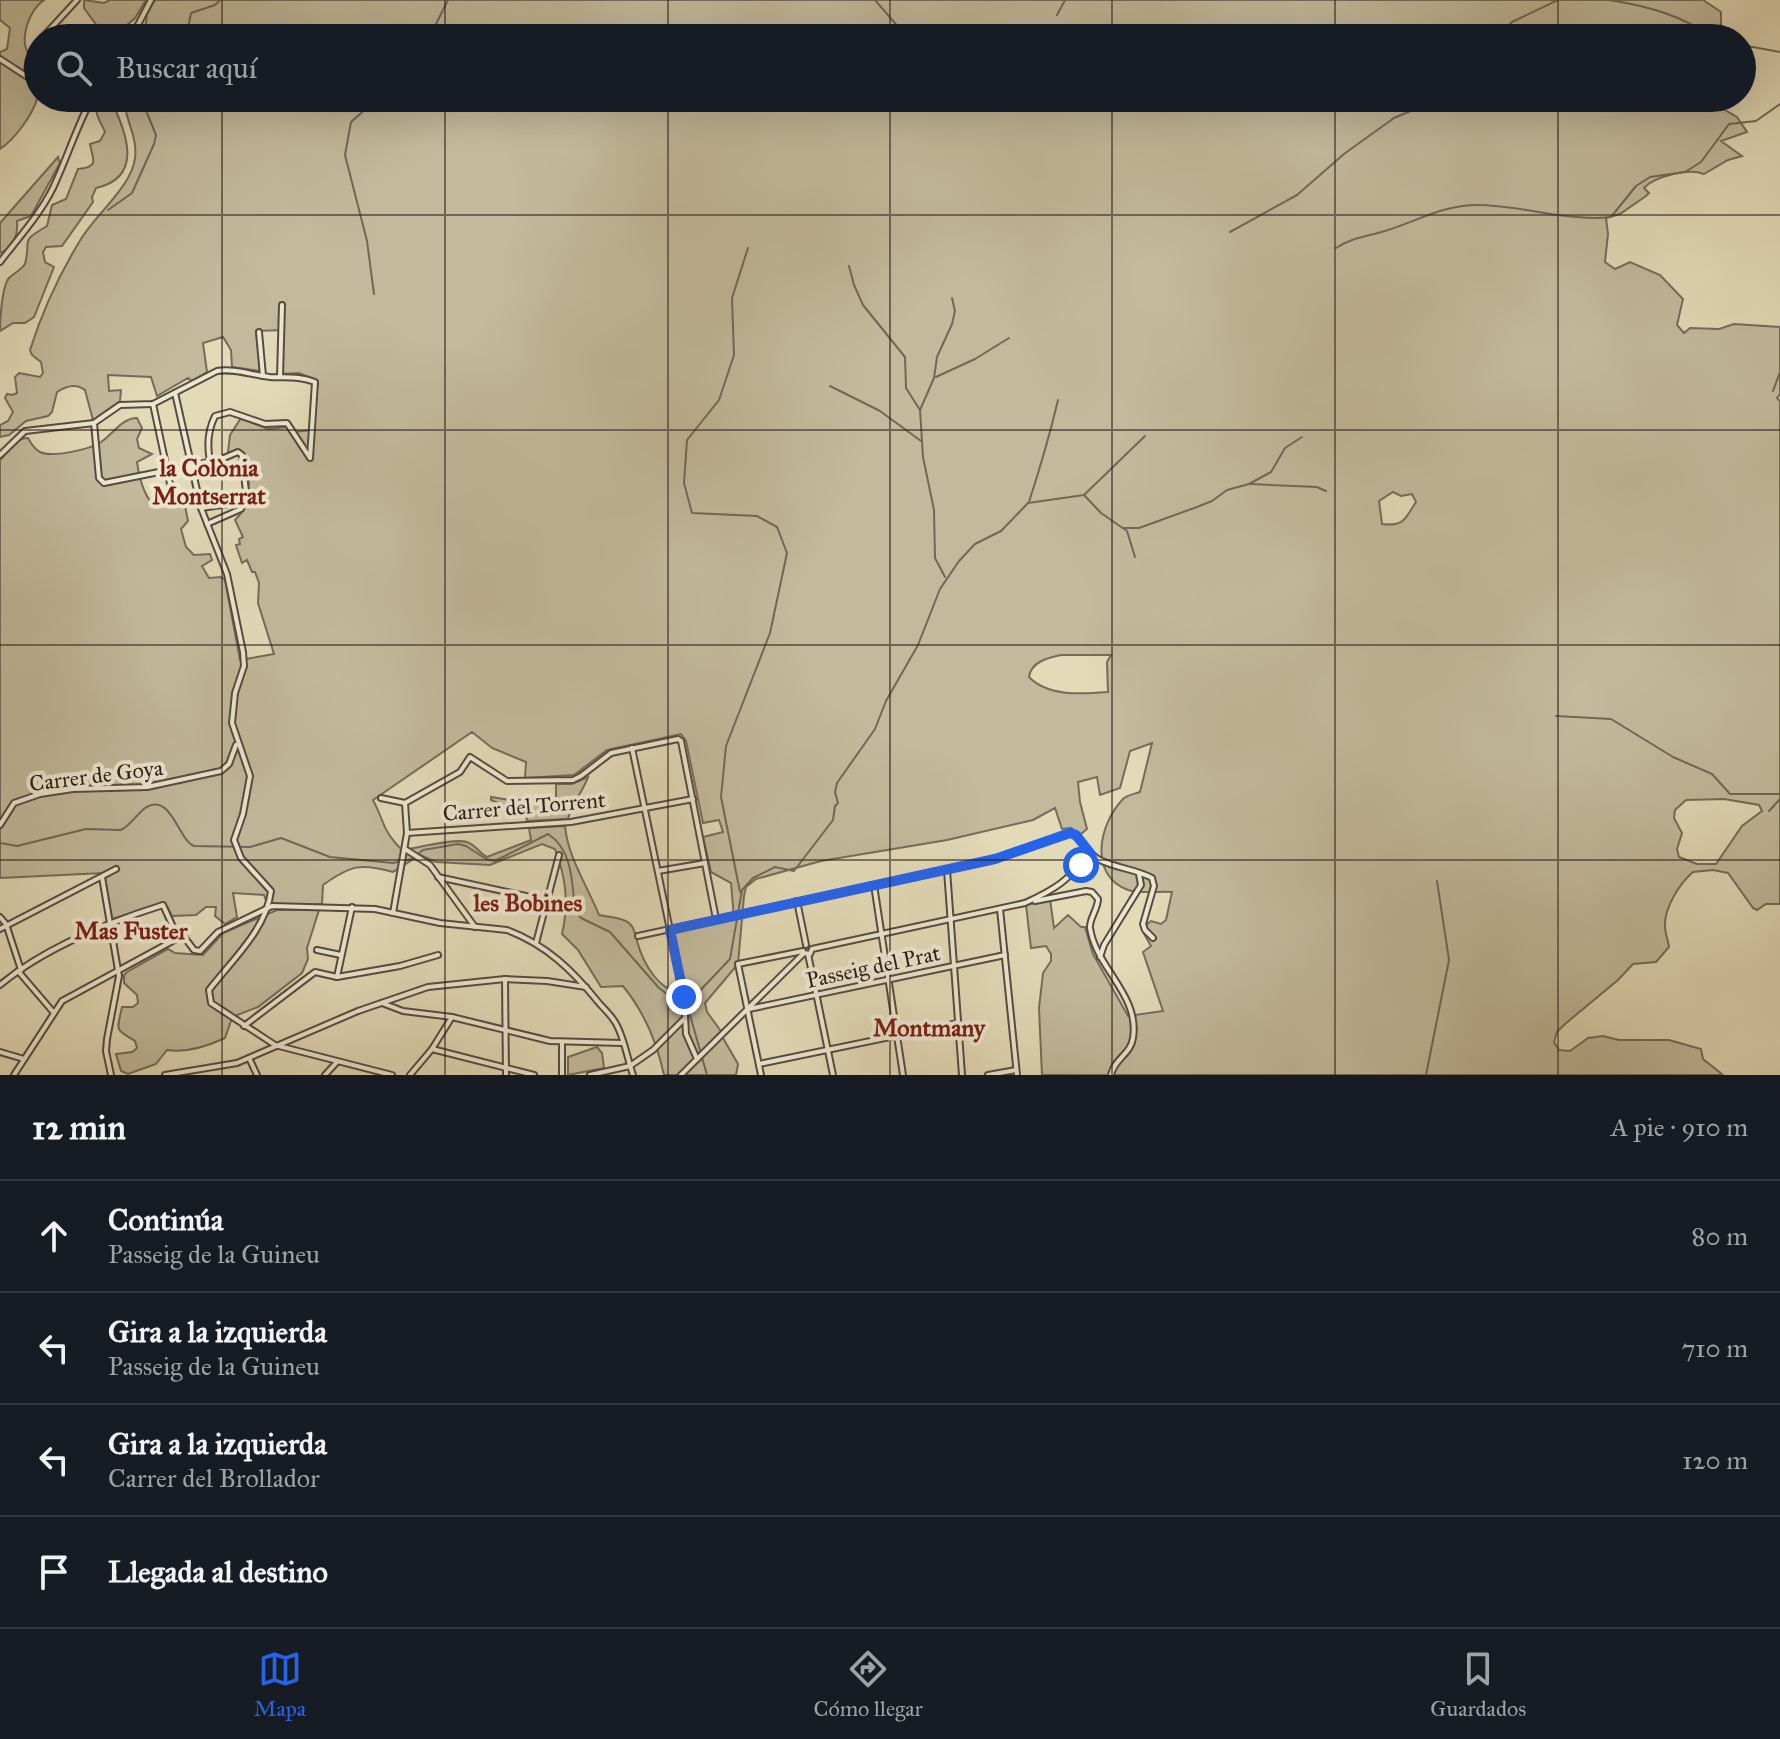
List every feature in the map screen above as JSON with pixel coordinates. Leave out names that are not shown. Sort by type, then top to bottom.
[{"type":"street","points":[[55,24],[77,0]]},
{"type":"street","points":[[138,24],[151,0]]},
{"type":"street","points":[[0,59],[24,75]]},
{"type":"street","points":[[0,262],[57,181],[85,112]]},
{"type":"street","points":[[280,377],[282,305]]},
{"type":"street","points":[[259,332],[263,376]]},
{"type":"street","points":[[0,455],[12,441],[29,430],[94,423],[123,404],[153,404],[217,371],[300,377],[315,382],[310,458],[287,423],[265,424],[225,412],[215,416],[211,424],[207,449],[210,461]]},
{"type":"street","points":[[175,393],[201,508],[227,574],[243,652],[244,666],[235,693],[232,718],[237,743],[250,776],[243,814],[234,840],[241,858],[271,891],[268,908],[244,947],[209,990],[211,1003],[275,1045],[392,1075]]},
{"type":"street","points":[[153,404],[172,493]]},
{"type":"street","points":[[94,423],[100,481],[115,482],[238,452],[242,455],[246,492],[241,509],[207,524]]},
{"type":"street","points":[[201,508],[229,504]]},
{"type":"street","points":[[381,798],[405,803],[457,774],[470,757],[507,781],[573,780],[611,753],[678,739],[681,741],[716,919]]},
{"type":"street","name":"Carrer de Goya","points":[[0,825],[14,803],[40,794],[73,789],[147,787],[221,771],[229,764],[237,743]]},
{"type":"street","points":[[632,748],[684,997],[687,1040],[699,1057]]},
{"type":"street","name":"Carrer del Torrent","points":[[407,833],[571,822],[693,799]]},
{"type":"street","points":[[393,913],[407,833],[405,803]]},
{"type":"street","points":[[638,936],[995,859],[1070,833],[1076,835],[1101,861],[1154,880],[1143,924],[1153,938]]},
{"type":"street","points":[[405,849],[427,863],[475,927]]},
{"type":"street","points":[[1025,903],[1070,879],[1090,853]]},
{"type":"street","points":[[536,943],[559,855]]},
{"type":"street","points":[[658,871],[705,863]]},
{"type":"street","points":[[0,929],[116,869]]},
{"type":"street","points":[[947,869],[962,1075]]},
{"type":"street","points":[[1100,957],[1104,945],[1141,885],[1142,878],[1138,872]]},
{"type":"street","points":[[102,877],[119,976],[106,1051],[111,1075]]},
{"type":"street","points":[[438,877],[549,901]]},
{"type":"street","points":[[874,885],[903,1075]]},
{"type":"street","points":[[681,1075],[812,949],[1086,891],[1092,892],[1098,899],[1090,927],[1100,957],[1121,987],[1133,1025],[1131,1046],[1114,1065],[1111,1075]]},
{"type":"street","points":[[797,901],[805,953],[833,1075]]},
{"type":"street","points":[[0,985],[20,970],[109,922],[163,905],[178,938]]},
{"type":"street","points":[[337,977],[352,907]]},
{"type":"street","points":[[14,1075],[62,1001],[178,938],[185,938],[194,950],[200,951],[218,932],[268,908],[352,907],[440,923],[507,930],[536,943],[570,967],[617,1024],[633,1075]]},
{"type":"street","points":[[988,1075],[1017,1072],[1000,909]]},
{"type":"street","points":[[0,917],[6,924],[20,970],[54,1013]]},
{"type":"street","points":[[806,945],[812,949]]},
{"type":"street","points":[[317,950],[341,955]]},
{"type":"street","points":[[761,1075],[738,964],[805,953]]},
{"type":"street","points":[[244,1026],[315,972],[337,977],[400,966],[438,955]]},
{"type":"street","name":"Passeig del Prat","points":[[747,1009],[1005,955]]},
{"type":"street","points":[[165,1075],[229,1066],[275,1045],[428,987],[505,979],[547,981],[588,988]]},
{"type":"street","points":[[505,979],[506,1075]]},
{"type":"street","points":[[382,1003],[403,1011],[452,1017],[562,1042],[622,1043]]},
{"type":"street","points":[[410,1075],[432,1049],[452,1017]]},
{"type":"street","points":[[590,1075],[630,1066],[653,1050],[684,1019]]},
{"type":"street","points":[[759,1064],[958,1023]]},
{"type":"street","points":[[562,1042],[562,1075]]},
{"type":"street","points":[[432,1049],[534,1075]]},
{"type":"street","points":[[0,1052],[24,1059]]},
{"type":"street","points":[[249,1058],[257,1075]]},
{"type":"street","points":[[325,1075],[338,1061]]},
{"type":"shaded area","points":[[0,0],[44,0],[28,24],[24,24],[24,112],[31,112],[11,140],[0,149],[0,52],[7,49],[10,28],[0,20]]},
{"type":"shaded area","points":[[84,0],[104,3],[110,0],[146,0],[128,24],[96,24],[84,8]]},
{"type":"shaded area","points":[[155,0],[1703,0],[1721,12],[1721,24],[146,24],[147,14]]},
{"type":"shaded area","points":[[116,112],[126,138],[126,163],[121,174],[96,188],[93,202],[62,246],[46,247],[43,252],[45,262],[54,267],[34,317],[25,323],[13,323],[0,331],[5,288],[9,278],[25,264],[29,239],[47,226],[52,205],[66,199],[78,169],[92,164],[90,144],[100,141],[105,132],[97,113]]},
{"type":"shaded area","points":[[127,112],[1728,112],[1737,117],[1747,132],[1721,141],[1742,156],[1704,174],[1681,173],[1649,184],[1644,188],[1649,193],[1646,196],[1620,214],[1606,218],[1605,262],[1615,269],[1630,262],[1660,275],[1683,299],[1677,325],[1684,333],[1690,328],[1719,329],[1734,324],[1780,327],[1780,394],[1777,398],[1780,401],[1780,904],[1766,904],[1757,910],[1728,873],[1713,870],[1693,872],[1678,889],[1667,912],[1665,929],[1669,947],[1656,962],[1633,964],[1565,1024],[1557,1032],[1554,1042],[1559,1050],[1570,1051],[1588,1038],[1603,1036],[1619,1040],[1669,1040],[1701,1049],[1703,1059],[1723,1075],[1042,1075],[1039,1008],[1043,973],[1051,961],[1051,954],[1046,946],[1031,948],[1026,905],[1050,899],[1054,928],[1068,915],[1085,927],[1093,954],[1128,1016],[1163,1011],[1143,952],[1151,946],[1143,932],[1151,921],[1161,924],[1166,920],[1172,892],[1133,891],[1115,883],[1107,873],[1102,848],[1103,835],[1115,809],[1125,798],[1140,792],[1152,743],[1130,751],[1120,788],[1100,795],[1097,777],[1078,782],[1087,829],[1081,834],[1071,828],[1062,829],[1055,808],[1033,820],[947,840],[821,861],[756,879],[746,887],[744,896],[738,964],[705,1003],[707,1012],[723,1034],[738,1064],[736,1075],[664,1075],[649,1028],[631,996],[623,986],[601,987],[578,950],[562,934],[566,901],[562,870],[555,849],[542,844],[490,865],[436,862],[420,855],[393,872],[372,867],[356,868],[341,873],[323,885],[322,904],[268,906],[264,895],[233,893],[237,917],[225,924],[215,916],[216,907],[206,907],[196,915],[172,916],[165,903],[112,919],[104,873],[0,878],[0,460],[15,443],[28,438],[40,452],[62,453],[101,442],[127,421],[137,418],[142,428],[137,439],[139,448],[152,454],[137,462],[143,488],[151,502],[165,503],[180,493],[183,496],[188,521],[181,529],[186,547],[194,555],[210,554],[212,560],[202,566],[209,578],[221,577],[225,580],[240,660],[274,654],[258,603],[259,583],[247,560],[242,563],[236,545],[243,537],[235,520],[247,497],[249,477],[245,459],[241,452],[228,452],[230,435],[241,418],[268,429],[287,427],[293,432],[313,430],[318,381],[299,373],[282,374],[284,330],[256,331],[260,371],[232,367],[231,350],[223,337],[203,343],[207,372],[192,381],[188,378],[157,396],[151,377],[108,375],[109,391],[121,390],[120,401],[93,420],[85,390],[71,386],[57,392],[48,416],[26,421],[9,435],[0,437],[0,425],[8,421],[13,412],[5,398],[7,394],[17,393],[15,377],[19,373],[40,377],[43,373],[41,362],[30,350],[40,321],[81,239],[127,179],[135,158],[135,142]],"holes":[[[1393,492],[1401,496],[1412,494],[1416,502],[1404,520],[1396,524],[1382,524],[1379,501]],[[1061,655],[1111,655],[1107,662],[1108,692],[1056,691],[1029,677],[1036,664]],[[472,732],[492,748],[526,762],[525,778],[574,775],[607,750],[681,734],[686,741],[703,823],[719,820],[723,832],[703,837],[711,872],[731,883],[734,918],[674,933],[685,993],[667,988],[654,975],[631,925],[599,915],[574,860],[565,826],[529,828],[531,840],[487,857],[470,843],[461,841],[402,850],[395,843],[373,800]],[[1724,799],[1759,805],[1762,811],[1742,826],[1716,864],[1697,864],[1679,857],[1677,849],[1682,833],[1674,818],[1675,810],[1686,800]]]},
{"type":"shaded area","points":[[58,157],[60,163],[31,216],[17,221],[14,240],[9,248],[0,253],[0,223]]},
{"type":"shaded area","points":[[588,777],[568,819],[527,821],[526,815],[491,800],[491,797],[510,800],[556,799],[556,784],[572,784]]},
{"type":"shaded area","points":[[277,910],[319,910],[302,973],[258,1007],[237,1015],[231,1021],[225,1038],[197,1048],[167,1050],[156,1064],[128,1074],[121,1071],[116,1054],[132,1052],[137,1048],[135,1041],[119,1028],[122,1007],[133,1007],[138,1003],[137,995],[124,983],[124,975],[168,949],[175,953],[203,955],[223,933]]},
{"type":"shaded area","points":[[597,1047],[602,1053],[604,1068],[568,1075],[568,1057]]},
{"type":"waterway","points":[[189,24],[191,13],[215,5],[220,0]]},
{"type":"waterway","points":[[436,24],[448,0]]},
{"type":"waterway","points":[[875,0],[896,24]]},
{"type":"waterway","points":[[1057,15],[1065,0]]},
{"type":"waterway","points":[[1510,24],[1558,0]]},
{"type":"waterway","points":[[1609,0],[1665,13],[1691,24]]},
{"type":"waterway","points":[[1756,48],[1780,52]]},
{"type":"waterway","points":[[1336,248],[1355,239],[1465,206],[1494,206],[1577,217],[1611,217],[1636,186],[1650,177],[1685,172],[1701,162],[1729,124],[1756,121],[1780,104]]},
{"type":"waterway","points":[[108,210],[132,193],[154,144],[156,135],[147,112]]},
{"type":"waterway","points":[[362,112],[351,122],[345,155],[367,241],[374,294]]},
{"type":"waterway","points":[[1230,232],[1297,195],[1344,154],[1394,118],[1408,112]]},
{"type":"waterway","points":[[740,892],[721,797],[726,746],[770,633],[787,553],[777,527],[757,516],[692,513],[684,483],[687,440],[719,400],[734,355],[732,298],[748,248]]},
{"type":"waterway","points":[[849,266],[863,305],[905,357],[906,388],[920,410]]},
{"type":"waterway","points":[[945,577],[935,558],[934,510],[923,457],[920,410],[934,378],[937,357],[952,324],[955,311],[952,298]]},
{"type":"waterway","points":[[936,377],[975,359],[1009,338]]},
{"type":"waterway","points":[[1773,391],[1780,372]]},
{"type":"waterway","points":[[830,386],[880,411],[921,441]]},
{"type":"waterway","points":[[1029,502],[1058,400]]},
{"type":"waterway","points":[[707,1075],[690,1015],[692,999],[730,959],[742,890],[753,878],[775,867],[794,871],[833,820],[838,803],[835,792],[837,783],[875,729],[886,701],[918,645],[940,589],[959,561],[975,544],[1001,531],[1028,503],[1084,495],[1145,436]]},
{"type":"waterway","points":[[1124,528],[1139,528],[1212,501],[1227,490],[1249,484],[1271,472],[1285,448],[1302,437]]},
{"type":"waterway","points":[[1250,484],[1317,487],[1326,491]]},
{"type":"waterway","points":[[1084,495],[1101,513],[1127,531],[1135,557]]},
{"type":"waterway","points":[[1556,716],[1611,719],[1673,757],[1712,774],[1730,794],[1780,794]]},
{"type":"waterway","points":[[1769,811],[1780,799]]},
{"type":"waterway","points":[[0,843],[17,846],[86,829],[121,830],[145,808],[154,805],[168,811],[188,842],[194,846],[250,847],[281,838],[330,857],[393,863],[412,859],[423,850],[458,844],[495,861],[548,834],[567,858],[575,910],[581,918],[610,932],[659,988],[689,1011]]},
{"type":"waterway","points":[[1426,1075],[1449,960],[1437,881]]},
{"type":"district","name":"la Colònia Montserrat","points":[[209,482]]},
{"type":"district","name":"les Bobines","points":[[528,903]]},
{"type":"district","name":"Mas Fuster","points":[[131,931]]},
{"type":"district","name":"Montmany","points":[[929,1028]]},
{"type":"route","points":[[684,997],[670,930],[995,859],[1070,833],[1076,835],[1090,853],[1081,865]]}]
